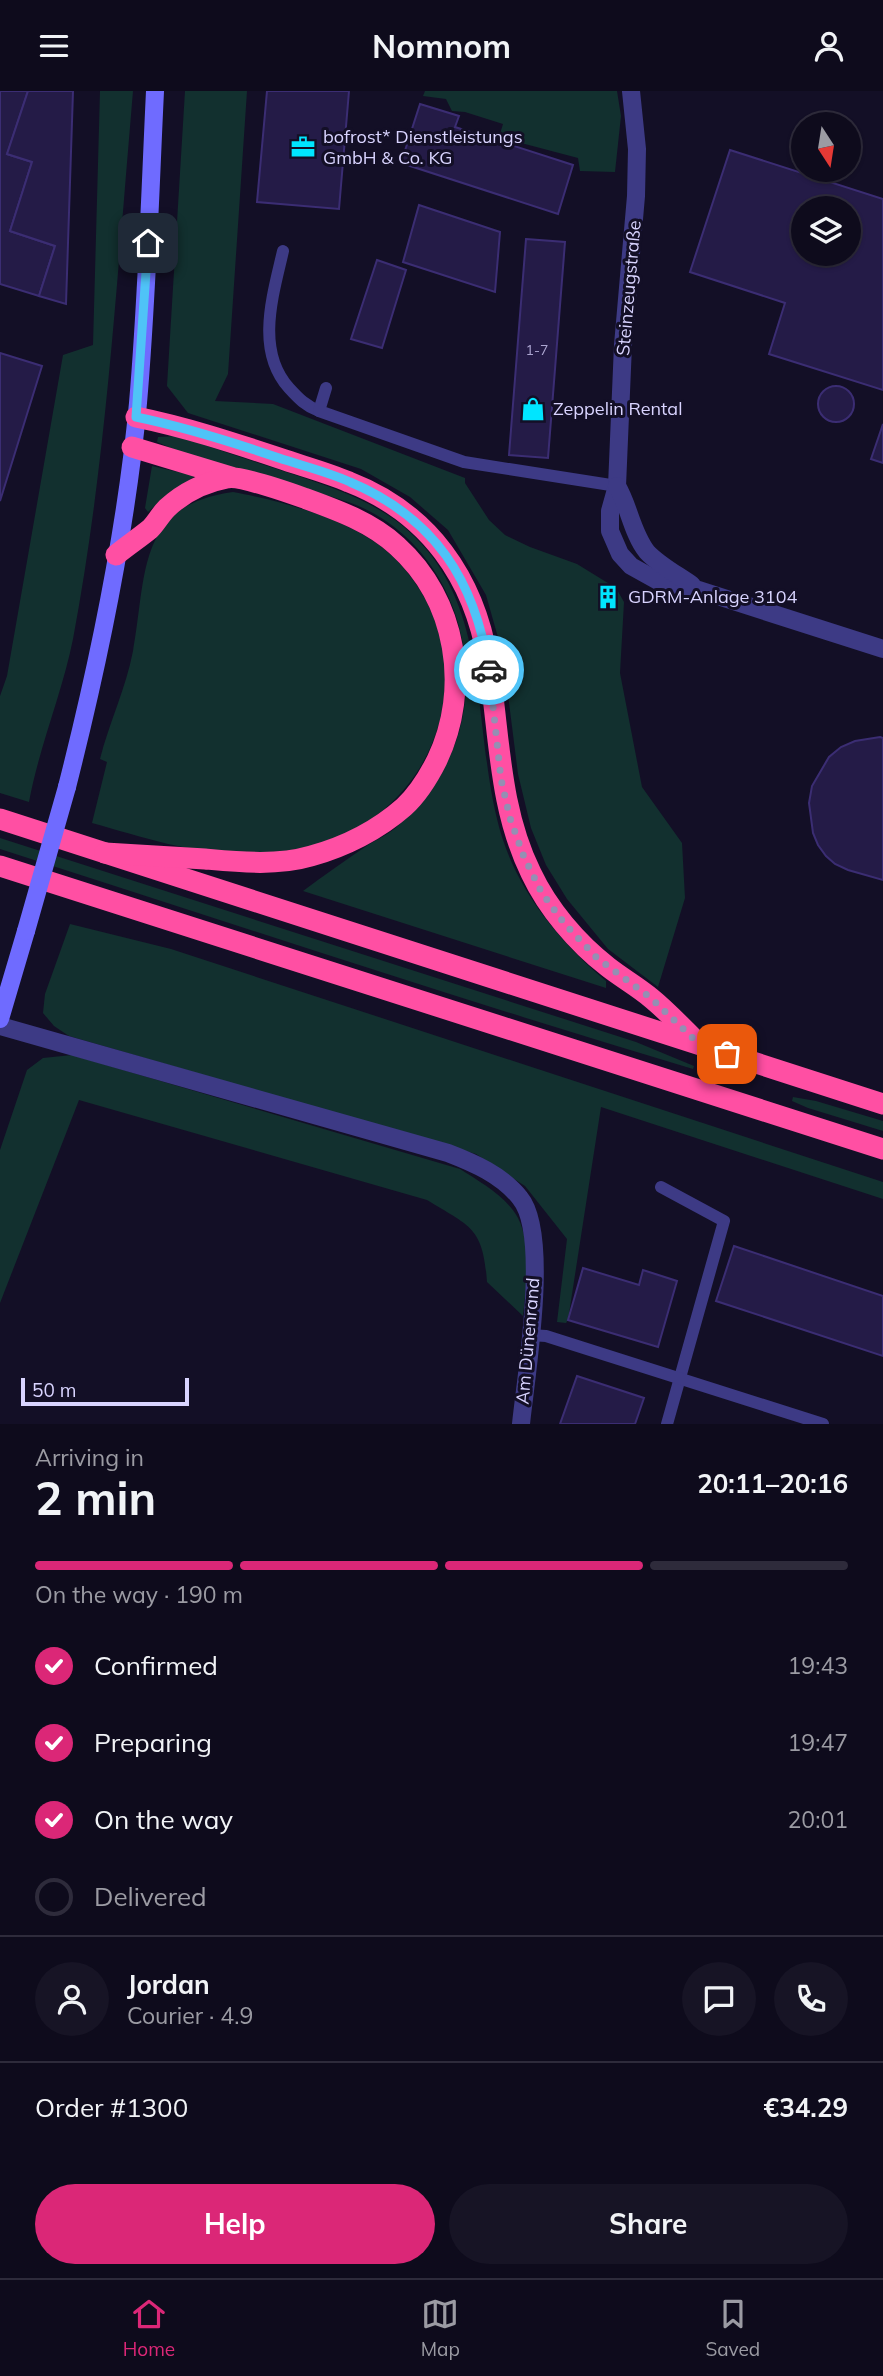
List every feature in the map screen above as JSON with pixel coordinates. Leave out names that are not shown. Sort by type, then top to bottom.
[{"type":"highway","points":[[136,417],[183,426],[351,482],[407,512],[434,539],[462,579],[478,620],[487,659],[501,779],[510,818],[532,876],[559,917],[586,948],[608,968],[651,998],[701,1046]]},
{"type":"highway","points":[[105,853],[258,863],[308,857],[338,847],[377,828],[405,806],[430,773],[444,745],[453,716],[456,688],[456,660],[442,610],[415,564],[397,546],[359,520],[293,495],[132,447]]},
{"type":"highway","points":[[116,555],[151,528],[179,498],[193,490],[231,477]]},
{"type":"highway","points":[[0,819],[883,1104]]},
{"type":"highway","points":[[0,866],[883,1149]]},
{"type":"main road","points":[[0,1020],[92,690],[116,555],[136,417],[146,293],[155,91]]},
{"type":"street","name":"Steinzeugstraße","points":[[631,91],[637,149],[636,196],[623,345],[617,486],[610,510],[610,531],[620,554],[631,566],[658,581],[699,590]]},
{"type":"street","points":[[617,486],[647,551],[699,590],[883,649]]},
{"type":"street","name":"Am Dünenrand","points":[[0,1026],[448,1153],[478,1165],[506,1184],[522,1199],[532,1223],[535,1257],[521,1424]]},
{"type":"lane","points":[[283,251],[269,317],[273,363],[282,380],[304,405],[464,462],[617,486]]},
{"type":"lane","points":[[319,411],[326,388]]},
{"type":"lane","points":[[661,1187],[724,1221],[667,1424]]},
{"type":"lane","points":[[530,1335],[546,1336],[823,1424]]},
{"type":"green space","points":[[100,91],[133,91],[110,366],[85,571],[73,639],[29,802],[0,793],[0,696],[7,676],[63,355],[93,345]]},
{"type":"green space","points":[[185,91],[247,91],[228,374],[215,401],[273,404],[465,478],[465,483],[489,520],[505,535],[577,564],[616,588],[624,602],[620,673],[642,787],[682,843],[685,898],[658,987],[608,949],[567,899],[546,865],[531,828],[518,774],[503,655],[486,595],[448,530],[410,497],[361,469],[188,413],[167,386]]},
{"type":"green space","points":[[425,91],[617,91],[621,116],[615,172],[580,171],[578,158],[499,137],[503,124],[465,112],[452,111],[446,99],[423,96]]},
{"type":"green space","points":[[178,436],[357,498],[395,520],[428,551],[450,586],[465,625],[474,667],[492,796],[510,858],[531,898],[544,916],[573,950],[606,981],[606,988],[303,891],[395,828],[421,801],[437,779],[455,744],[465,700],[466,668],[462,637],[439,578],[420,552],[398,530],[354,504],[183,453],[157,442],[158,437]]},
{"type":"green space","points":[[152,466],[195,476],[148,512],[145,508]]},
{"type":"green space","points":[[233,492],[316,514],[357,531],[375,542],[390,554],[414,581],[431,612],[442,645],[445,679],[442,713],[431,746],[414,777],[390,804],[360,826],[324,842],[286,851],[248,854],[209,852],[92,823],[107,762],[100,759],[130,665],[145,571],[152,548],[162,528],[178,512],[201,499]]},
{"type":"green space","points":[[0,838],[636,1042],[694,1066],[693,1069],[519,1016],[0,849]]},
{"type":"green space","points":[[70,924],[171,949],[883,1182],[883,1199],[601,1107],[568,1320],[566,1323],[557,1322],[567,1239],[525,1186],[476,1154],[69,1036],[54,1026],[43,1013],[45,994]]},
{"type":"green space","points":[[72,1055],[460,1169],[500,1196],[518,1218],[527,1253],[523,1316],[487,1282],[482,1250],[472,1231],[454,1216],[427,1200],[79,1100],[0,1303],[0,1150],[27,1070],[43,1058]]},
{"type":"green space","points":[[793,1097],[883,1121],[883,1131],[808,1108],[792,1101]]},
{"type":"building","points":[[0,91],[28,91],[7,154],[32,162],[10,231],[55,246],[39,296],[0,284]]},
{"type":"building","points":[[28,91],[73,91],[66,304],[39,296],[55,246],[10,231],[32,162],[7,154]]},
{"type":"building","name":"bofrost* Dienstleistungs GmbH & Co. KG","points":[[267,91],[349,91],[339,209],[257,202]]},
{"type":"building","points":[[420,104],[459,116],[455,127],[573,165],[558,214],[401,163]]},
{"type":"building","points":[[730,150],[791,170],[791,182],[830,182],[883,199],[883,390],[769,354],[785,303],[690,272]]},
{"type":"building","points":[[419,205],[500,232],[495,292],[403,262]]},
{"type":"building","points":[[526,239],[565,242],[548,458],[509,455]]},
{"type":"building","points":[[377,260],[406,270],[382,348],[351,339]]},
{"type":"building","points":[[0,353],[42,366],[0,501]]},
{"type":"building","points":[[836,386],[848,392],[854,404],[848,416],[836,422],[824,416],[818,404],[824,392]]},
{"type":"building","points":[[883,424],[883,463],[871,459]]},
{"type":"building","name":"GDRM-Anlage 3104","points":[[604,587],[612,587],[613,606],[604,607]]},
{"type":"building","points":[[883,738],[883,880],[848,870],[826,856],[813,833],[809,803],[812,786],[829,757],[841,747],[855,741]]},
{"type":"building","points":[[734,1246],[883,1296],[883,1356],[716,1301]]},
{"type":"building","points":[[583,1268],[639,1285],[643,1270],[677,1281],[658,1347],[568,1320]]},
{"type":"building","points":[[577,1376],[644,1398],[635,1424],[560,1424]]},
{"type":"way so far","points":[[489,670],[501,779],[510,818],[532,876],[542,893],[586,948],[608,968],[651,998],[701,1046],[727,1054]]},
{"type":"place","name":"bofrost* Dienstleistungs GmbH & Co. KG","points":[[303,147]]},
{"type":"place","name":"Zeppelin Rental","points":[[533,409]]},
{"type":"place","name":"GDRM-Anlage 3104","points":[[608,597]]},
{"type":"route","points":[[148,243],[136,417],[183,426],[351,482],[407,512],[434,539],[462,579],[478,620],[489,670]]}]
